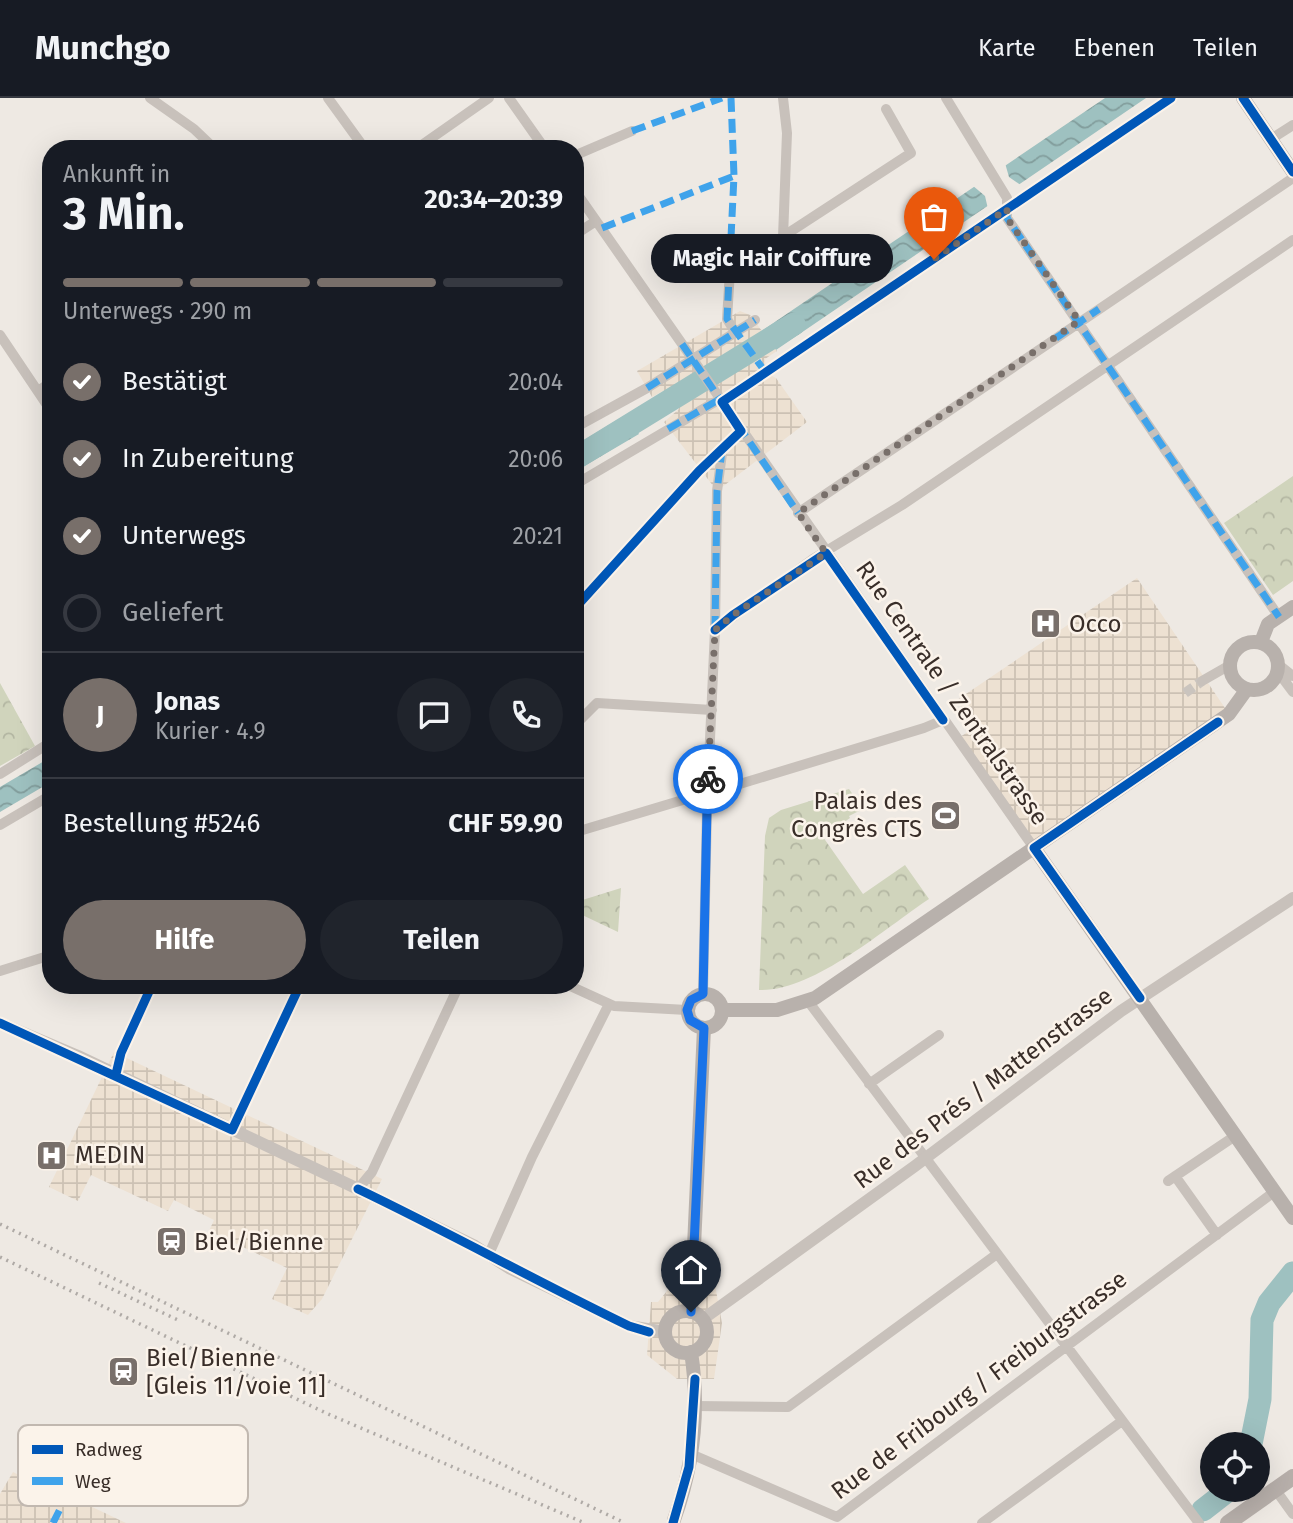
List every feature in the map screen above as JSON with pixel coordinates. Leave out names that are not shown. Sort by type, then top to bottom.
[{"type":"main road","points":[[1243,98],[1293,172]]},
{"type":"main road","points":[[1261,642],[1268,624],[1293,607]]},
{"type":"main road","points":[[722,1010],[777,1010],[808,1001],[1034,848],[1229,714],[1247,689],[1269,685],[1278,668],[1273,651],[1261,642],[1244,643],[1237,649],[1230,665],[1235,680],[1247,689]]},
{"type":"main road","name":"Rue Centrale / Zentralstrasse","points":[[1034,848],[1293,1218]]},
{"type":"main road","points":[[703,994],[716,998],[722,1010],[715,1025],[704,1028],[690,1020],[687,1010],[691,1000],[703,994]]},
{"type":"main road","points":[[697,1316],[673,1316],[665,1332],[674,1348],[691,1352],[700,1347],[706,1339],[707,1329],[697,1316],[704,1028]]},
{"type":"main road","points":[[674,1520],[691,1454],[695,1406],[691,1352]]},
{"type":"main road","points":[[1228,1523],[1293,1477]]},
{"type":"street","points":[[150,98],[188,124],[205,140]]},
{"type":"street","points":[[328,98],[358,140]]},
{"type":"street","points":[[429,140],[489,98]]},
{"type":"street","points":[[509,98],[539,140]]},
{"type":"street","points":[[782,237],[787,133],[783,98]]},
{"type":"street","points":[[946,98],[1006,197],[1007,218],[1110,364],[1279,617]]},
{"type":"street","points":[[584,479],[719,397],[766,373],[1171,98]]},
{"type":"street","points":[[735,332],[727,319],[730,271],[911,153],[886,109]]},
{"type":"street","points":[[1271,139],[1293,125]]},
{"type":"street","points":[[584,152],[632,131]]},
{"type":"street","points":[[798,513],[1293,178]]},
{"type":"street","name":"Rue Centrale / Zentralstrasse","points":[[584,203],[1034,848]]},
{"type":"street","points":[[584,228],[596,220]]},
{"type":"street","points":[[715,630],[733,615],[1293,240]]},
{"type":"street","points":[[584,423],[696,364],[754,320]]},
{"type":"street","points":[[0,335],[42,397]]},
{"type":"street","points":[[38,391],[42,388]]},
{"type":"street","points":[[584,598],[723,446],[741,430]]},
{"type":"street","points":[[708,783],[715,630],[717,491],[723,446]]},
{"type":"street","points":[[1202,681],[1230,665]]},
{"type":"street","points":[[1278,668],[1293,676]]},
{"type":"street","points":[[1278,668],[1293,692]]},
{"type":"street","points":[[584,716],[597,703],[712,710]]},
{"type":"street","points":[[708,783],[720,790],[924,729],[943,720]]},
{"type":"street","points":[[0,774],[42,748]]},
{"type":"street","points":[[584,830],[696,796],[701,786],[708,783]]},
{"type":"street","points":[[707,809],[720,802],[720,790]]},
{"type":"street","points":[[696,796],[700,806],[707,809]]},
{"type":"street","points":[[0,825],[42,804]]},
{"type":"street","points":[[703,994],[707,809]]},
{"type":"street","name":"Rue des Prés / Mattenstrasse","points":[[697,1316],[925,1158],[1140,998],[1293,898]]},
{"type":"street","points":[[0,971],[42,958]]},
{"type":"street","points":[[584,993],[608,1004],[687,1010]]},
{"type":"street","points":[[116,1074],[121,1053],[148,994]]},
{"type":"street","points":[[232,1130],[296,994]]},
{"type":"street","points":[[358,1189],[372,1172],[455,994]]},
{"type":"street","points":[[808,1001],[1199,1523]]},
{"type":"street","points":[[489,1254],[532,1157],[608,1004]]},
{"type":"street","points":[[0,1023],[116,1074],[358,1189],[489,1254],[509,1268],[629,1326],[665,1332]]},
{"type":"street","points":[[869,1084],[939,1035]]},
{"type":"street","points":[[1216,1235],[1172,1179],[1235,1136]]},
{"type":"street","name":"Rue de Fribourg / Freiburgstrasse","points":[[691,1454],[837,1517],[1274,1192]]},
{"type":"street","points":[[695,1406],[788,1407],[997,1254]]},
{"type":"street","points":[[982,1523],[1122,1421]]},
{"type":"street","points":[[1275,1489],[1293,1514]]},
{"type":"green space","points":[[1293,476],[1293,581],[1273,595],[1224,523]]},
{"type":"green space","points":[[0,683],[35,746],[0,766]]},
{"type":"green space","points":[[849,789],[863,809],[849,816],[850,818],[823,837],[863,894],[905,865],[929,899],[870,942],[825,970],[780,988],[759,990],[765,836],[769,818],[781,810]]},
{"type":"green space","points":[[621,888],[618,932],[584,916],[584,900]]},
{"type":"shaded area","points":[[740,311],[750,315],[777,351],[765,359],[766,373],[776,378],[807,422],[717,491],[664,422],[679,409],[676,396],[663,391],[652,397],[637,371]]},
{"type":"shaded area","points":[[1137,578],[1229,714],[1034,848],[957,739],[975,727],[957,700]]},
{"type":"shaded area","points":[[114,1052],[382,1179],[322,1299],[308,1315],[272,1299],[287,1268],[209,1231],[214,1220],[174,1200],[168,1211],[91,1175],[78,1201],[49,1187]]},
{"type":"shaded area","points":[[715,1285],[722,1323],[714,1379],[677,1379],[647,1355],[651,1302],[658,1302],[671,1286]]},
{"type":"shaded area","points":[[13,1472],[18,1475],[18,1506],[90,1506],[126,1523],[0,1523],[0,1494]]},
{"type":"water","points":[[1105,98],[1146,98],[776,350],[763,330]]},
{"type":"water","points":[[627,414],[639,434],[584,466],[584,440]]},
{"type":"water","points":[[42,762],[42,787],[0,812],[0,787]]},
{"type":"pier","points":[[1005,163],[1009,177],[1022,186],[988,209],[985,196],[972,185]]},
{"type":"waterway","points":[[584,453],[794,324]]},
{"type":"waterway","points":[[1253,1432],[1260,1399],[1262,1320],[1269,1303],[1293,1273]]},
{"type":"waterway","points":[[1203,1510],[1213,1502]]},
{"type":"tunnel","points":[[1185,693],[1202,681]]},
{"type":"railway","points":[[0,1224],[625,1523]]},
{"type":"railway","points":[[0,1257],[328,1414],[585,1523]]},
{"type":"railway","points":[[99,1283],[178,1320]]},
{"type":"marked path","points":[[632,131],[722,98]]},
{"type":"marked path","points":[[731,98],[734,176],[727,319],[766,373],[763,375]]},
{"type":"marked path","points":[[602,228],[734,176]]},
{"type":"marked path","points":[[1007,209],[1007,218],[1279,617]]},
{"type":"marked path","points":[[1056,338],[1099,309]]},
{"type":"marked path","points":[[647,388],[755,320]]},
{"type":"marked path","points":[[682,344],[724,405]]},
{"type":"marked path","points":[[668,429],[720,399]]},
{"type":"marked path","points":[[738,425],[798,513]]},
{"type":"marked path","points":[[715,630],[717,491],[722,450]]},
{"type":"marked path","points":[[53,1523],[62,1506]]},
{"type":"cycle path","points":[[584,598],[699,471],[741,431],[722,402],[1171,98]]},
{"type":"cycle path","points":[[1243,98],[1293,172]]},
{"type":"cycle path","points":[[715,630],[826,553],[943,720]]},
{"type":"cycle path","points":[[1140,998],[1034,848],[1218,722]]},
{"type":"cycle path","points":[[116,1074],[121,1053],[148,994]]},
{"type":"cycle path","points":[[0,1023],[232,1130],[296,994]]},
{"type":"cycle path","points":[[358,1189],[629,1326],[649,1332]]},
{"type":"cycle path","points":[[673,1523],[689,1467],[695,1379]]},
{"type":"way so far","points":[[708,779],[715,630],[813,559],[826,553],[798,513],[1079,321],[1007,218],[1007,209],[934,259]]},
{"type":"place","name":"Magic Hair Coiffure","points":[[934,259]]},
{"type":"place","name":"Occo","points":[[1046,624]]},
{"type":"place","name":"Palais des Congrès CTS","points":[[945,815]]},
{"type":"place","name":"MEDIN","points":[[52,1155]]},
{"type":"place","name":"Biel/Bienne","points":[[171,1242]]},
{"type":"place","name":"Biel/Bienne [Gleis 11/voie 11]","points":[[123,1372]]},
{"type":"route","points":[[691,1312],[704,1028],[698,1027],[690,1020],[687,1010],[694,997],[703,994],[707,809],[700,806],[696,796],[698,789],[708,783],[708,779]]}]
